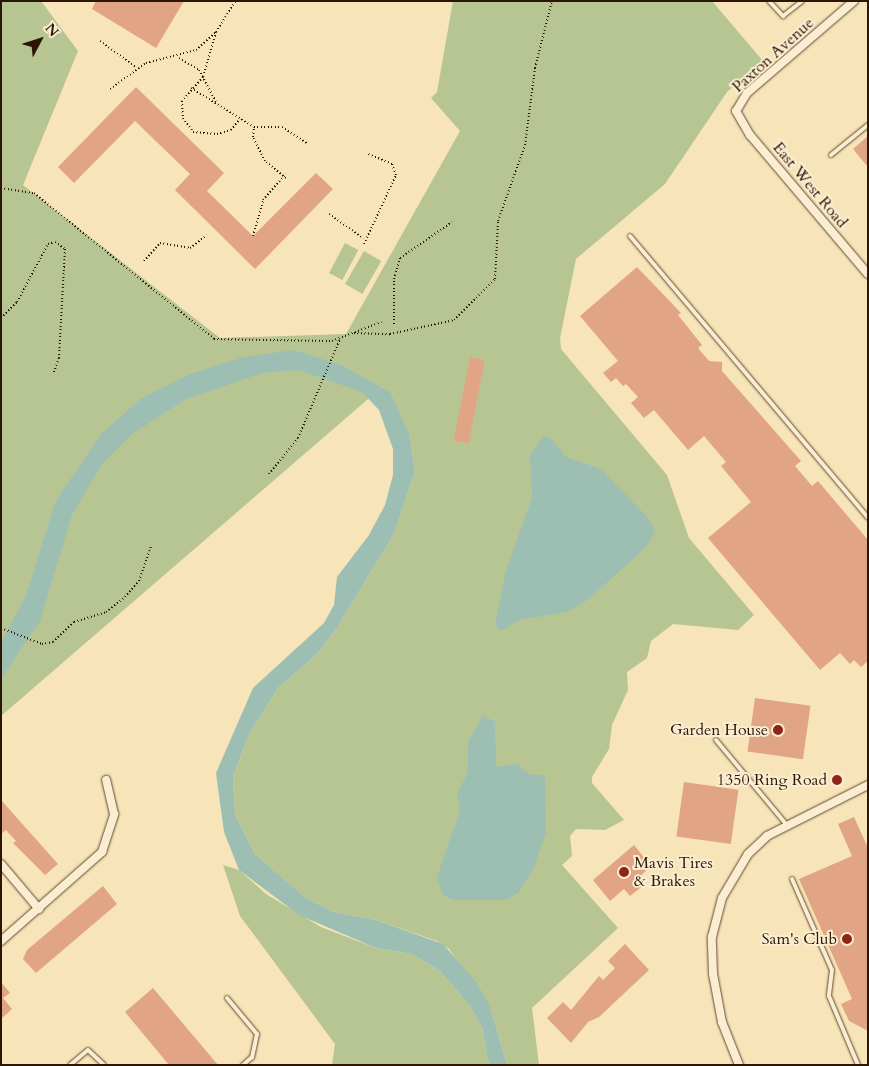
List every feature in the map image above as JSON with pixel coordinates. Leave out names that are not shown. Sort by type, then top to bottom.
[{"type":"street","name":"Paxton Avenue","points":[[736,111],[747,94],[854,1]]},
{"type":"street","name":"East West Road","points":[[736,111],[750,135],[868,274]]},
{"type":"street","points":[[1,941],[94,862],[109,839],[114,814],[106,780]]},
{"type":"street","points":[[739,1065],[715,996],[713,929],[722,898],[748,854],[786,824],[868,785]]},
{"type":"street","points":[[1,864],[39,909]]},
{"type":"lane","points":[[769,1],[783,16],[802,1]]},
{"type":"lane","points":[[831,155],[868,125]]},
{"type":"lane","points":[[630,236],[868,518]]},
{"type":"lane","points":[[716,740],[786,824]]},
{"type":"lane","points":[[792,880],[832,970],[829,996],[858,1065]]},
{"type":"lane","points":[[227,998],[257,1034],[252,1057],[243,1065]]},
{"type":"lane","points":[[70,1065],[88,1050],[104,1065]]},
{"type":"path","points":[[235,1],[216,32],[203,77],[191,88],[181,107],[190,130],[221,133],[240,119]]},
{"type":"path","points":[[354,333],[390,334],[454,320],[495,279],[498,221],[525,145],[535,68],[552,1]]},
{"type":"path","points":[[110,89],[136,67],[177,58],[196,50],[216,32]]},
{"type":"path","points":[[100,41],[136,67]]},
{"type":"path","points":[[177,58],[190,62],[203,77],[217,104]]},
{"type":"path","points":[[191,88],[254,128],[282,127],[308,144]]},
{"type":"path","points":[[253,236],[263,200],[286,176],[268,165],[253,138],[254,128]]},
{"type":"path","points":[[364,244],[363,238],[396,176],[389,161],[368,154]]},
{"type":"path","points":[[1,188],[34,194],[214,339],[340,339],[381,322]]},
{"type":"path","points":[[329,214],[363,238]]},
{"type":"path","points":[[394,324],[394,279],[400,258],[452,222]]},
{"type":"path","points":[[144,261],[160,243],[190,248],[207,235]]},
{"type":"path","points":[[1,318],[17,302],[48,244],[55,242],[65,249],[59,358],[54,372]]},
{"type":"path","points":[[269,474],[289,453],[318,394],[340,339]]},
{"type":"path","points":[[1,628],[42,644],[53,642],[74,622],[106,612],[125,597],[139,581],[151,546]]},
{"type":"green space","points":[[1,1],[41,1],[78,51],[23,185],[220,338],[346,334],[460,131],[431,98],[437,92],[453,1],[712,1],[763,61],[727,92],[665,184],[576,259],[560,338],[561,349],[667,475],[689,538],[754,615],[738,630],[673,624],[651,641],[647,658],[627,672],[628,690],[612,725],[609,749],[592,777],[592,783],[624,820],[605,830],[576,829],[570,836],[572,856],[562,865],[618,928],[532,1008],[539,1065],[507,1065],[491,1009],[449,949],[437,941],[376,920],[334,912],[306,898],[255,854],[235,814],[233,777],[249,734],[278,688],[315,656],[335,631],[395,532],[415,471],[410,436],[382,387],[1,716]]},
{"type":"green space","points":[[345,243],[358,250],[342,280],[329,273]]},
{"type":"green space","points":[[364,251],[381,261],[362,294],[345,284]]},
{"type":"green space","points":[[223,865],[239,870],[266,894],[321,927],[376,948],[412,954],[440,971],[470,1006],[482,1028],[489,1065],[332,1065],[335,1044],[240,916]]},
{"type":"water","points":[[294,350],[341,365],[390,392],[410,436],[415,471],[395,532],[335,631],[315,656],[278,688],[249,734],[233,777],[235,814],[255,854],[306,898],[334,912],[376,920],[443,944],[477,983],[491,1009],[507,1065],[489,1065],[482,1028],[470,1006],[440,971],[412,954],[376,948],[299,915],[239,870],[224,832],[216,773],[253,688],[324,623],[334,605],[337,577],[369,535],[385,505],[393,475],[393,449],[379,410],[362,392],[299,370],[262,373],[186,399],[132,434],[102,464],[72,515],[40,621],[1,678],[1,642],[26,596],[56,500],[102,433],[142,398],[190,374],[244,357]]},
{"type":"water","points":[[544,436],[552,439],[566,457],[601,469],[649,519],[655,531],[647,546],[589,599],[567,612],[519,620],[501,631],[495,626],[505,573],[532,498],[530,455]]},
{"type":"water","points":[[483,715],[495,722],[496,767],[517,764],[529,774],[545,776],[546,832],[533,870],[518,893],[505,900],[453,900],[443,895],[437,877],[460,810],[457,794],[468,772],[468,742]]},
{"type":"building","points":[[96,1],[184,1],[156,48],[92,9]]},
{"type":"building","points":[[136,87],[224,173],[207,191],[253,236],[316,173],[333,189],[255,269],[175,190],[190,174],[135,121],[74,183],[58,167]]},
{"type":"building","points":[[868,136],[868,167],[853,149]]},
{"type":"building","points":[[637,267],[681,313],[678,315],[702,345],[698,348],[709,361],[722,362],[722,371],[801,461],[795,466],[812,486],[818,481],[868,540],[868,661],[861,667],[854,660],[850,664],[840,653],[820,670],[708,538],[751,502],[721,466],[726,462],[704,436],[688,450],[654,410],[644,418],[631,403],[638,397],[626,384],[623,386],[616,378],[611,382],[603,373],[618,361],[580,316]]},
{"type":"building","points":[[470,357],[485,360],[469,443],[454,440]]},
{"type":"building","name":"Garden House","points":[[755,698],[810,706],[803,759],[747,751]]},
{"type":"building","name":"Garden House","points":[[684,782],[738,790],[731,844],[676,836]]},
{"type":"building","points":[[1,800],[58,864],[45,875],[13,843],[16,841],[6,830],[1,834]]},
{"type":"building","name":"Sam's Club","points":[[854,817],[868,848],[868,1031],[849,1021],[841,1004],[852,999],[799,879],[852,856],[838,824]]},
{"type":"building","name":"Mavis Tires & Brakes","points":[[634,845],[651,866],[639,877],[645,884],[630,896],[624,889],[610,901],[593,880]]},
{"type":"building","points":[[103,886],[117,904],[36,973],[23,959],[27,950]]},
{"type":"building","points":[[625,944],[649,970],[599,1017],[588,1022],[571,1043],[547,1018],[563,1002],[571,1010],[599,976],[603,980],[615,968],[608,961]]},
{"type":"building","points":[[1,982],[10,993],[3,998],[12,1009],[1,1019]]},
{"type":"building","points":[[153,988],[218,1065],[169,1065],[125,1012]]},
{"type":"place","name":"Garden House","points":[[778,730]]},
{"type":"place","name":"1350 Ring Road","points":[[837,780]]},
{"type":"place","name":"Mavis Tires & Brakes","points":[[624,872]]},
{"type":"place","name":"Sam's Club","points":[[847,939]]}]
